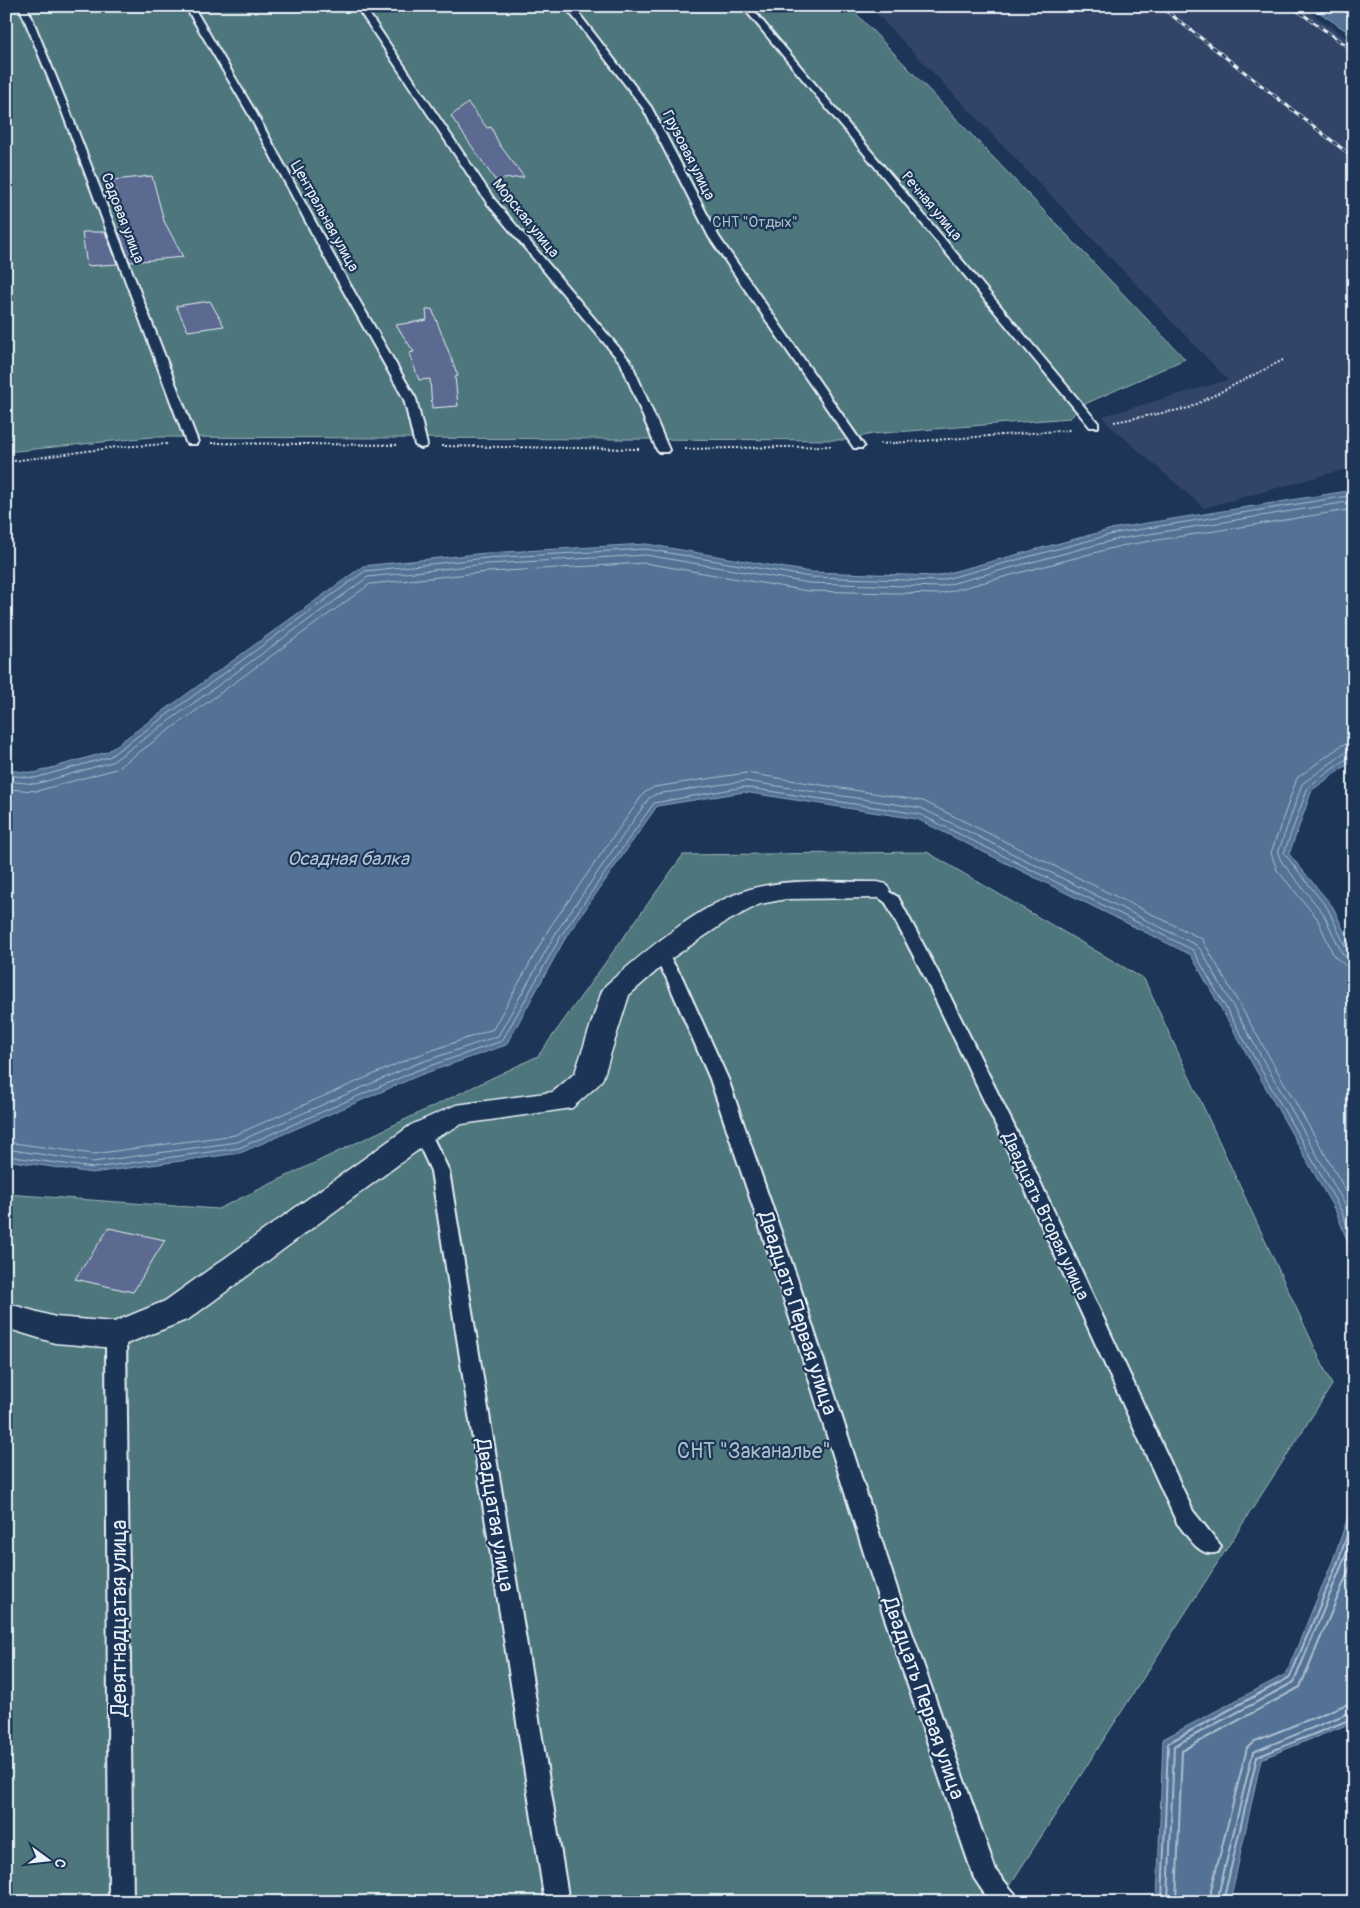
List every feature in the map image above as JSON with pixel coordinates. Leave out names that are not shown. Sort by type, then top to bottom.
[{"type":"street","points":[[6,1315],[55,1330],[116,1335],[177,1310],[422,1132],[456,1115],[561,1101],[588,1078],[616,991],[659,954],[714,917],[753,897],[786,891],[877,890]]},
{"type":"lane","name":"Садовая улица","points":[[23,6],[67,114],[192,442]]},
{"type":"lane","name":"Центральная улица","points":[[189,6],[252,113],[410,399],[421,446]]},
{"type":"lane","name":"Морская улица","points":[[360,6],[490,201],[626,362],[664,450]]},
{"type":"lane","name":"Грузовая улица","points":[[569,6],[647,107],[714,237],[858,446]]},
{"type":"lane","name":"Речная улица","points":[[746,6],[1094,425]]},
{"type":"lane","name":"Двадцать Вторая улица","points":[[877,890],[892,900],[933,978],[1008,1132],[1185,1517],[1210,1546]]},
{"type":"lane","name":"Двадцать Первая улица","points":[[659,954],[674,978],[719,1079],[790,1287],[892,1607],[986,1878],[1006,1902]]},
{"type":"lane","name":"Двадцатая улица","points":[[422,1132],[440,1171],[557,1902]]},
{"type":"lane","name":"Девятнадцатая улица","points":[[116,1335],[121,1902]]},
{"type":"shaded area","points":[[869,6],[1301,6],[1354,43],[1354,467],[1204,508],[1107,423],[1103,416],[1228,380]]},
{"type":"green space","name":"СНТ \"Отдых\"","points":[[6,6],[849,6],[1185,359],[1085,404],[1070,418],[872,434],[847,440],[151,437],[6,452]]},
{"type":"green space","name":"СНТ \"Заканалье\"","points":[[927,852],[1144,979],[1332,1385],[999,1902],[6,1902],[6,1194],[218,1209],[538,1056],[683,855]]},
{"type":"water","points":[[1310,6],[1354,6],[1354,36]]},
{"type":"water","name":"Осадная балка","points":[[1354,490],[1354,760],[1312,790],[1289,854],[1333,907],[1354,953],[1354,1258],[1337,1214],[1191,955],[917,819],[744,792],[657,806],[566,937],[506,1045],[420,1075],[240,1153],[92,1173],[6,1160],[6,770],[34,773],[107,752],[363,566],[486,553],[646,544],[810,572],[937,576],[1116,528]]},
{"type":"water","points":[[1354,1500],[1354,1722],[1261,1759],[1230,1902],[1157,1902],[1163,1739],[1286,1674],[1333,1560]]},
{"type":"building","points":[[468,103],[487,128],[491,127],[499,144],[524,177],[495,180],[451,116]]},
{"type":"building","points":[[152,176],[164,221],[183,257],[130,262],[119,233],[130,233],[121,212],[113,180]]},
{"type":"building","points":[[82,232],[105,232],[117,264],[87,266]]},
{"type":"building","points":[[210,301],[224,326],[188,331],[176,306]]},
{"type":"building","points":[[432,309],[458,376],[455,377],[458,406],[432,408],[430,379],[419,380],[409,353],[414,352],[396,325],[427,320],[426,310]]},
{"type":"building","points":[[109,1228],[165,1240],[133,1292],[75,1279]]},
{"type":"railway","points":[[1160,6],[1354,158]]},
{"type":"railway","points":[[1291,6],[1354,51]]}]
